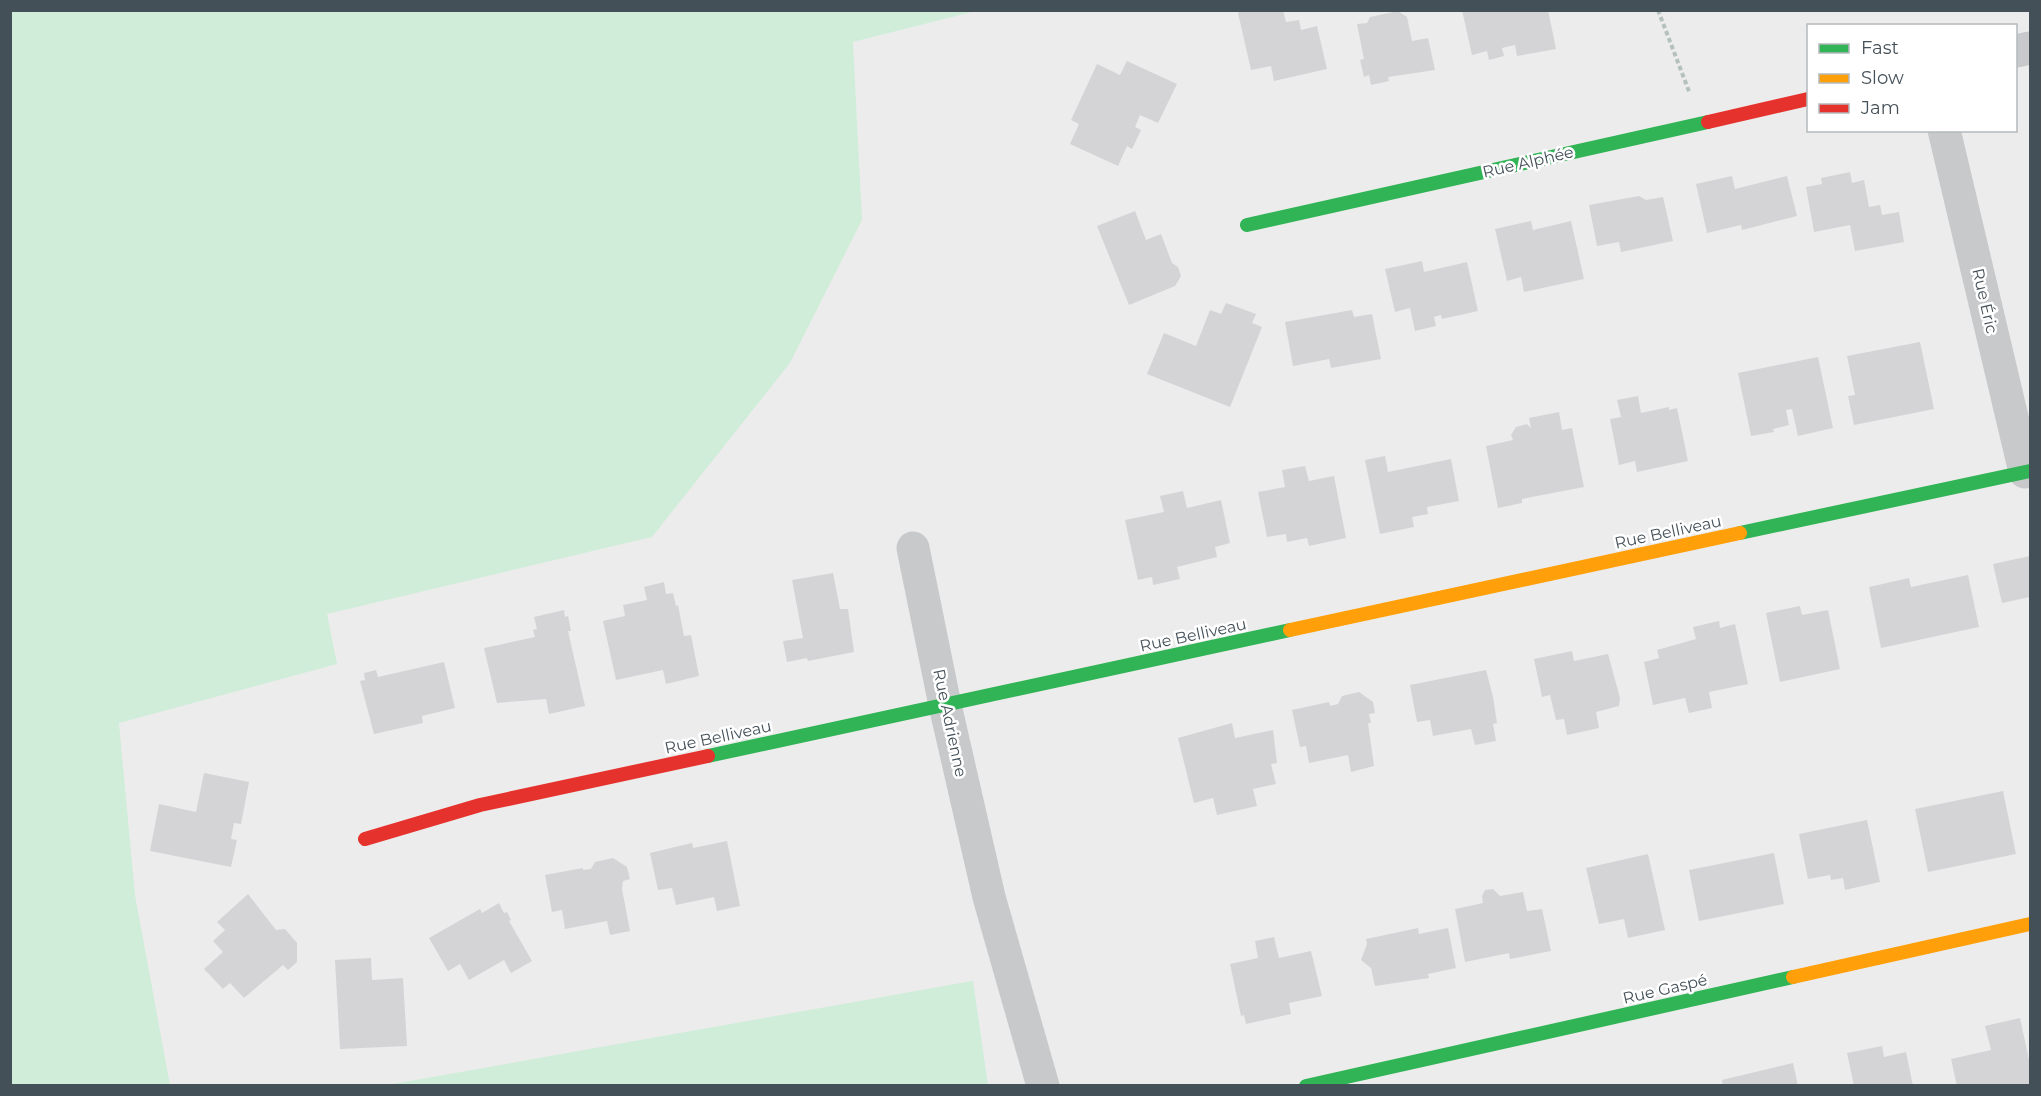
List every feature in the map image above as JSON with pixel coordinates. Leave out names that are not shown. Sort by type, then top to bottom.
[{"type":"street","name":"Rue Alphée","points":[[1246,225],[1807,99]]},
{"type":"street","name":"Rue Éric","points":[[1944,132],[2028,472]]},
{"type":"street","name":"Rue Belliveau","points":[[365,839],[480,806],[2028,472]]},
{"type":"street","name":"Rue Adrienne","points":[[913,548],[945,705],[989,897],[1043,1086]]},
{"type":"street","name":"Rue Gaspé","points":[[1306,1086],[2031,924]]},
{"type":"path","points":[[1658,10],[1702,123]]},
{"type":"green space","points":[[10,11],[976,11],[853,42],[862,220],[790,363],[652,537],[327,614],[337,664],[119,723],[135,895],[170,1085],[11,1085]]},
{"type":"green space","points":[[972,981],[988,1085],[387,1085]]},
{"type":"building","points":[[1242,10],[1283,10],[1286,22],[1299,20],[1301,30],[1317,26],[1327,69],[1274,81],[1271,66],[1251,70],[1238,13]]},
{"type":"building","points":[[1462,10],[1548,10],[1556,49],[1517,56],[1515,45],[1502,48],[1504,56],[1489,60],[1487,51],[1472,55]]},
{"type":"building","points":[[1398,11],[1407,17],[1412,41],[1428,38],[1435,70],[1388,77],[1389,81],[1371,85],[1369,75],[1364,77],[1360,60],[1364,59],[1357,24],[1367,23],[1370,17]]},
{"type":"building","points":[[1127,61],[1177,84],[1158,123],[1140,115],[1135,127],[1141,130],[1132,149],[1127,146],[1118,166],[1070,144],[1079,124],[1071,120],[1097,64],[1120,75]]},
{"type":"building","points":[[1850,172],[1852,183],[1864,180],[1869,207],[1880,205],[1882,215],[1899,212],[1904,242],[1855,251],[1850,225],[1814,232],[1806,187],[1822,184],[1821,178]]},
{"type":"building","points":[[1732,176],[1735,189],[1787,176],[1797,216],[1742,230],[1741,225],[1707,233],[1696,184]]},
{"type":"building","points":[[1639,196],[1646,200],[1663,197],[1673,241],[1621,252],[1619,242],[1597,246],[1589,205]]},
{"type":"building","points":[[1135,211],[1146,240],[1161,234],[1172,263],[1178,267],[1181,276],[1175,286],[1129,305],[1097,226]]},
{"type":"building","points":[[1531,221],[1533,230],[1571,221],[1584,279],[1524,292],[1521,277],[1507,281],[1495,229]]},
{"type":"building","points":[[1422,261],[1424,272],[1467,262],[1478,311],[1442,319],[1441,315],[1434,317],[1436,326],[1415,331],[1410,308],[1395,312],[1385,269]]},
{"type":"building","points":[[1226,303],[1256,314],[1252,323],[1262,327],[1230,407],[1147,374],[1164,333],[1196,346],[1210,310],[1221,314]]},
{"type":"building","points":[[1352,310],[1354,317],[1372,314],[1381,359],[1331,368],[1329,359],[1293,366],[1285,322]]},
{"type":"building","points":[[1920,342],[1934,409],[1854,425],[1848,396],[1855,395],[1847,356]]},
{"type":"building","points":[[1818,357],[1833,428],[1798,436],[1792,409],[1786,410],[1789,425],[1773,429],[1774,432],[1751,436],[1738,373]]},
{"type":"building","points":[[1638,396],[1641,413],[1669,407],[1669,410],[1677,408],[1688,461],[1637,472],[1635,461],[1619,465],[1610,419],[1621,417],[1617,400]]},
{"type":"building","points":[[1559,412],[1562,430],[1572,428],[1584,487],[1522,499],[1522,503],[1498,508],[1486,446],[1513,440],[1511,435],[1516,427],[1527,424],[1531,428],[1529,418]]},
{"type":"building","points":[[1385,456],[1388,472],[1451,459],[1459,501],[1427,507],[1428,514],[1412,517],[1414,527],[1380,534],[1365,460]]},
{"type":"building","points":[[1305,466],[1309,481],[1334,476],[1346,538],[1309,546],[1307,538],[1287,542],[1286,534],[1267,537],[1258,492],[1285,487],[1282,470]]},
{"type":"building","points":[[1183,491],[1187,508],[1221,500],[1230,543],[1215,547],[1217,557],[1177,567],[1180,579],[1153,585],[1152,577],[1138,580],[1125,520],[1164,512],[1160,496]]},
{"type":"building","points":[[2030,556],[2030,597],[2002,603],[1993,564]]},
{"type":"building","points":[[833,573],[840,609],[848,609],[854,652],[808,661],[807,658],[787,662],[783,641],[803,638],[792,580]]},
{"type":"building","points":[[1968,575],[1979,627],[1881,648],[1869,587],[1909,578],[1911,587]]},
{"type":"building","points":[[664,582],[666,594],[673,593],[676,606],[678,605],[684,636],[691,635],[699,676],[666,684],[663,670],[616,680],[603,621],[625,616],[623,605],[647,600],[644,587]]},
{"type":"building","points":[[1800,606],[1802,615],[1828,610],[1840,669],[1780,682],[1766,613]]},
{"type":"building","points":[[564,610],[565,617],[568,616],[571,631],[568,631],[585,706],[549,714],[546,699],[497,703],[484,648],[535,637],[533,630],[537,629],[534,617]]},
{"type":"building","points":[[1719,621],[1720,628],[1735,624],[1748,684],[1709,692],[1712,708],[1689,713],[1685,698],[1653,705],[1644,662],[1659,658],[1657,650],[1696,639],[1693,627]]},
{"type":"building","points":[[1572,651],[1574,661],[1608,654],[1620,698],[1619,706],[1596,712],[1599,728],[1567,735],[1564,719],[1556,720],[1550,695],[1542,697],[1534,659]]},
{"type":"building","points":[[444,662],[455,708],[422,716],[423,723],[374,734],[360,681],[365,680],[364,673],[376,670],[378,677]]},
{"type":"building","points":[[1486,670],[1497,723],[1493,724],[1496,741],[1475,745],[1471,729],[1433,736],[1430,720],[1417,722],[1410,685]]},
{"type":"building","points":[[1359,692],[1373,702],[1375,713],[1369,714],[1371,723],[1368,723],[1374,766],[1351,772],[1348,755],[1309,763],[1306,746],[1300,747],[1292,710],[1329,702],[1330,706],[1338,704],[1342,696]]},
{"type":"building","points":[[1232,723],[1235,738],[1273,730],[1277,763],[1271,764],[1276,784],[1253,789],[1257,806],[1217,815],[1213,798],[1194,803],[1178,738]]},
{"type":"building","points":[[204,773],[249,782],[241,824],[234,823],[231,839],[237,840],[231,867],[150,851],[159,804],[196,812]]},
{"type":"building","points":[[2003,791],[2016,854],[1928,872],[1915,809]]},
{"type":"building","points":[[1867,820],[1880,882],[1845,890],[1843,878],[1831,880],[1830,875],[1808,879],[1799,834]]},
{"type":"building","points":[[727,841],[740,906],[717,911],[714,897],[676,905],[672,888],[658,890],[650,853],[692,843],[693,848]]},
{"type":"building","points":[[1774,853],[1784,904],[1699,921],[1689,870]]},
{"type":"building","points":[[1648,854],[1665,930],[1628,938],[1624,919],[1599,924],[1586,868]]},
{"type":"building","points":[[613,858],[627,867],[630,879],[623,881],[622,889],[630,931],[610,935],[607,921],[565,929],[562,910],[552,912],[545,875],[583,868],[583,870],[591,869],[595,862]]},
{"type":"building","points":[[1493,889],[1500,896],[1523,892],[1527,911],[1542,909],[1551,951],[1510,959],[1509,953],[1465,962],[1455,909],[1483,903],[1482,896],[1485,890]]},
{"type":"building","points":[[248,894],[276,930],[285,929],[297,943],[297,962],[288,970],[283,965],[244,998],[230,983],[223,989],[204,969],[223,952],[213,941],[225,930],[217,922]]},
{"type":"building","points":[[499,903],[504,913],[507,912],[511,920],[509,921],[532,961],[511,973],[504,960],[469,980],[460,964],[448,971],[429,938],[480,909],[482,913]]},
{"type":"building","points":[[1418,928],[1419,934],[1448,928],[1456,968],[1428,974],[1429,978],[1375,986],[1371,968],[1361,960],[1367,944],[1366,939]]},
{"type":"building","points":[[1274,937],[1279,958],[1311,951],[1322,996],[1289,1003],[1291,1014],[1246,1024],[1244,1015],[1241,1016],[1230,964],[1258,958],[1255,941]]},
{"type":"building","points":[[371,958],[372,980],[403,978],[407,1046],[340,1049],[335,960]]},
{"type":"building","points":[[2020,1018],[2030,1065],[2030,1086],[1957,1086],[1951,1059],[1991,1050],[1985,1026]]},
{"type":"building","points":[[1882,1046],[1884,1057],[1906,1052],[1913,1086],[1854,1086],[1847,1053]]},
{"type":"building","points":[[1793,1063],[1798,1086],[1723,1086],[1722,1080]]},
{"type":"traffic: fast","points":[[1247,225],[1708,122]]},
{"type":"traffic: fast","points":[[1740,533],[2030,471]]},
{"type":"traffic: fast","points":[[708,756],[1290,630]]},
{"type":"traffic: fast","points":[[1306,1086],[1793,977]]},
{"type":"traffic: slow","points":[[1290,630],[1740,533]]},
{"type":"traffic: slow","points":[[1793,977],[2030,924]]},
{"type":"traffic: jam","points":[[1708,122],[1807,99]]},
{"type":"traffic: jam","points":[[365,839],[480,805],[708,756]]}]
